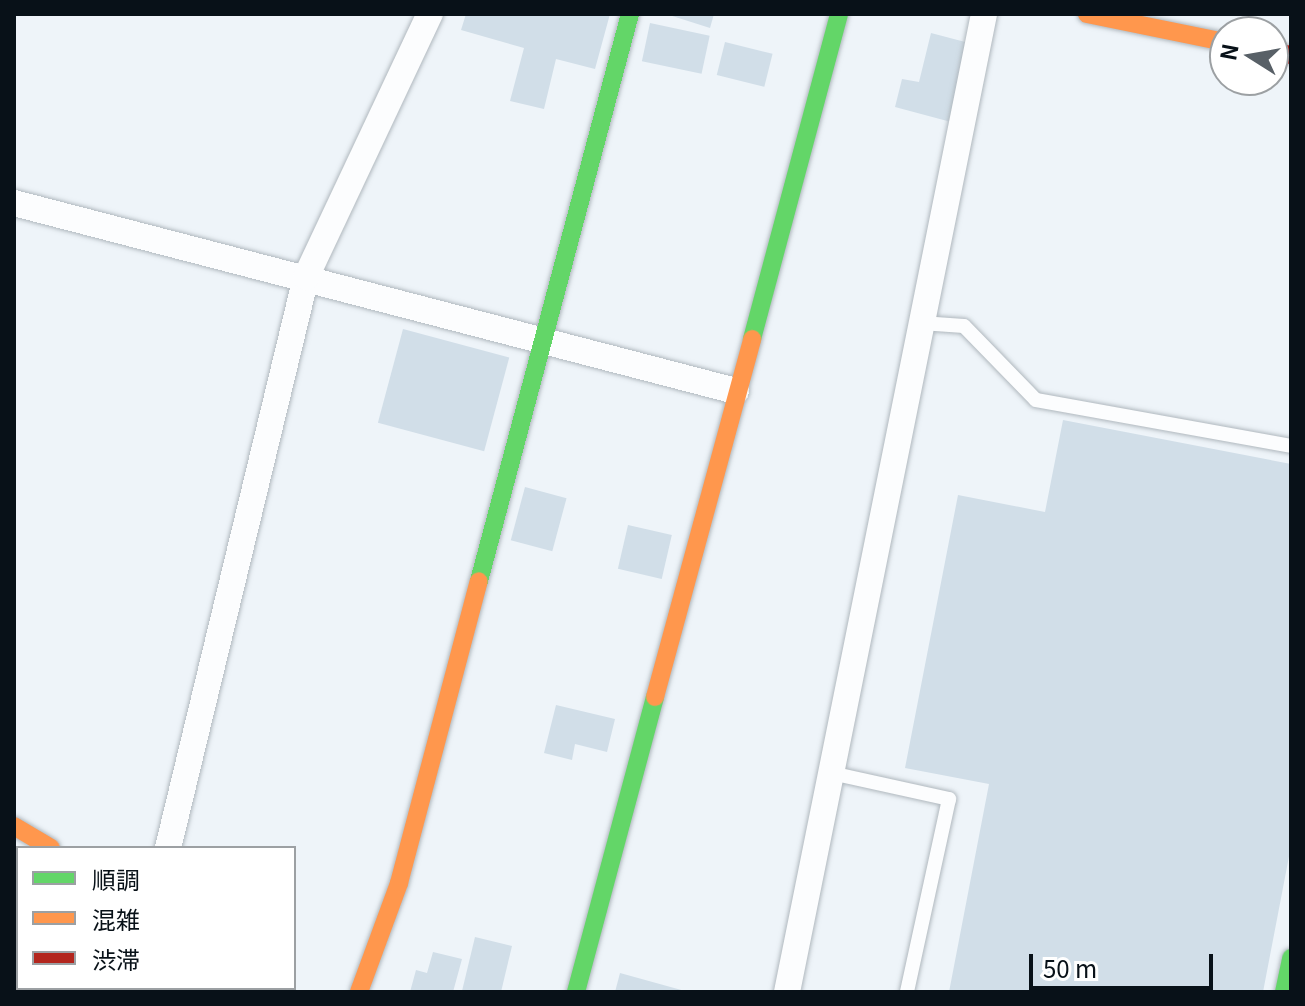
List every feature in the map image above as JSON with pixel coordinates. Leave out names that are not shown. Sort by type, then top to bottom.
[{"type":"street","points":[[168,846],[306,277],[430,14]]},
{"type":"street","points":[[359,992],[399,883],[630,14]]},
{"type":"street","points":[[576,992],[839,14]]},
{"type":"street","points":[[787,992],[984,14]]},
{"type":"street","points":[[1087,14],[1209,39]]},
{"type":"street","points":[[14,203],[736,391]]},
{"type":"street","points":[[14,826],[48,846]]},
{"type":"street","points":[[1284,992],[1291,958]]},
{"type":"lane","points":[[921,323],[964,326],[1036,400],[1291,446]]},
{"type":"lane","points":[[831,773],[949,799],[907,992]]},
{"type":"building","points":[[466,14],[610,14],[595,69],[556,59],[544,109],[510,101],[524,48],[461,30]]},
{"type":"building","points":[[666,14],[714,14],[710,28]]},
{"type":"building","points":[[650,23],[710,36],[702,74],[642,61]]},
{"type":"building","points":[[931,33],[969,43],[951,122],[895,107],[902,79],[919,82]]},
{"type":"building","points":[[725,42],[773,54],[764,87],[717,75]]},
{"type":"building","points":[[403,329],[509,357],[484,451],[378,423]]},
{"type":"building","points":[[1063,420],[1291,464],[1291,846],[1263,992],[949,992],[989,784],[905,768],[958,495],[1045,512]]},
{"type":"building","points":[[525,487],[567,498],[552,551],[511,540]]},
{"type":"building","points":[[628,525],[672,535],[662,579],[618,569]]},
{"type":"building","points":[[556,705],[615,719],[607,752],[575,744],[572,760],[544,753]]},
{"type":"building","points":[[475,937],[512,946],[501,992],[462,991]]},
{"type":"building","points":[[433,952],[462,959],[453,992],[410,992],[416,970],[427,973]]},
{"type":"building","points":[[620,973],[685,991],[685,992],[615,992]]},
{"type":"traffic: fast","points":[[479,581],[630,14]]},
{"type":"traffic: fast","points":[[752,339],[839,14]]},
{"type":"traffic: fast","points":[[576,992],[655,697]]},
{"type":"traffic: fast","points":[[1284,992],[1291,958]]},
{"type":"traffic: slow","points":[[1087,14],[1209,39]]},
{"type":"traffic: slow","points":[[655,697],[752,339]]},
{"type":"traffic: slow","points":[[359,992],[399,883],[479,581]]},
{"type":"traffic: slow","points":[[14,826],[48,846]]}]
